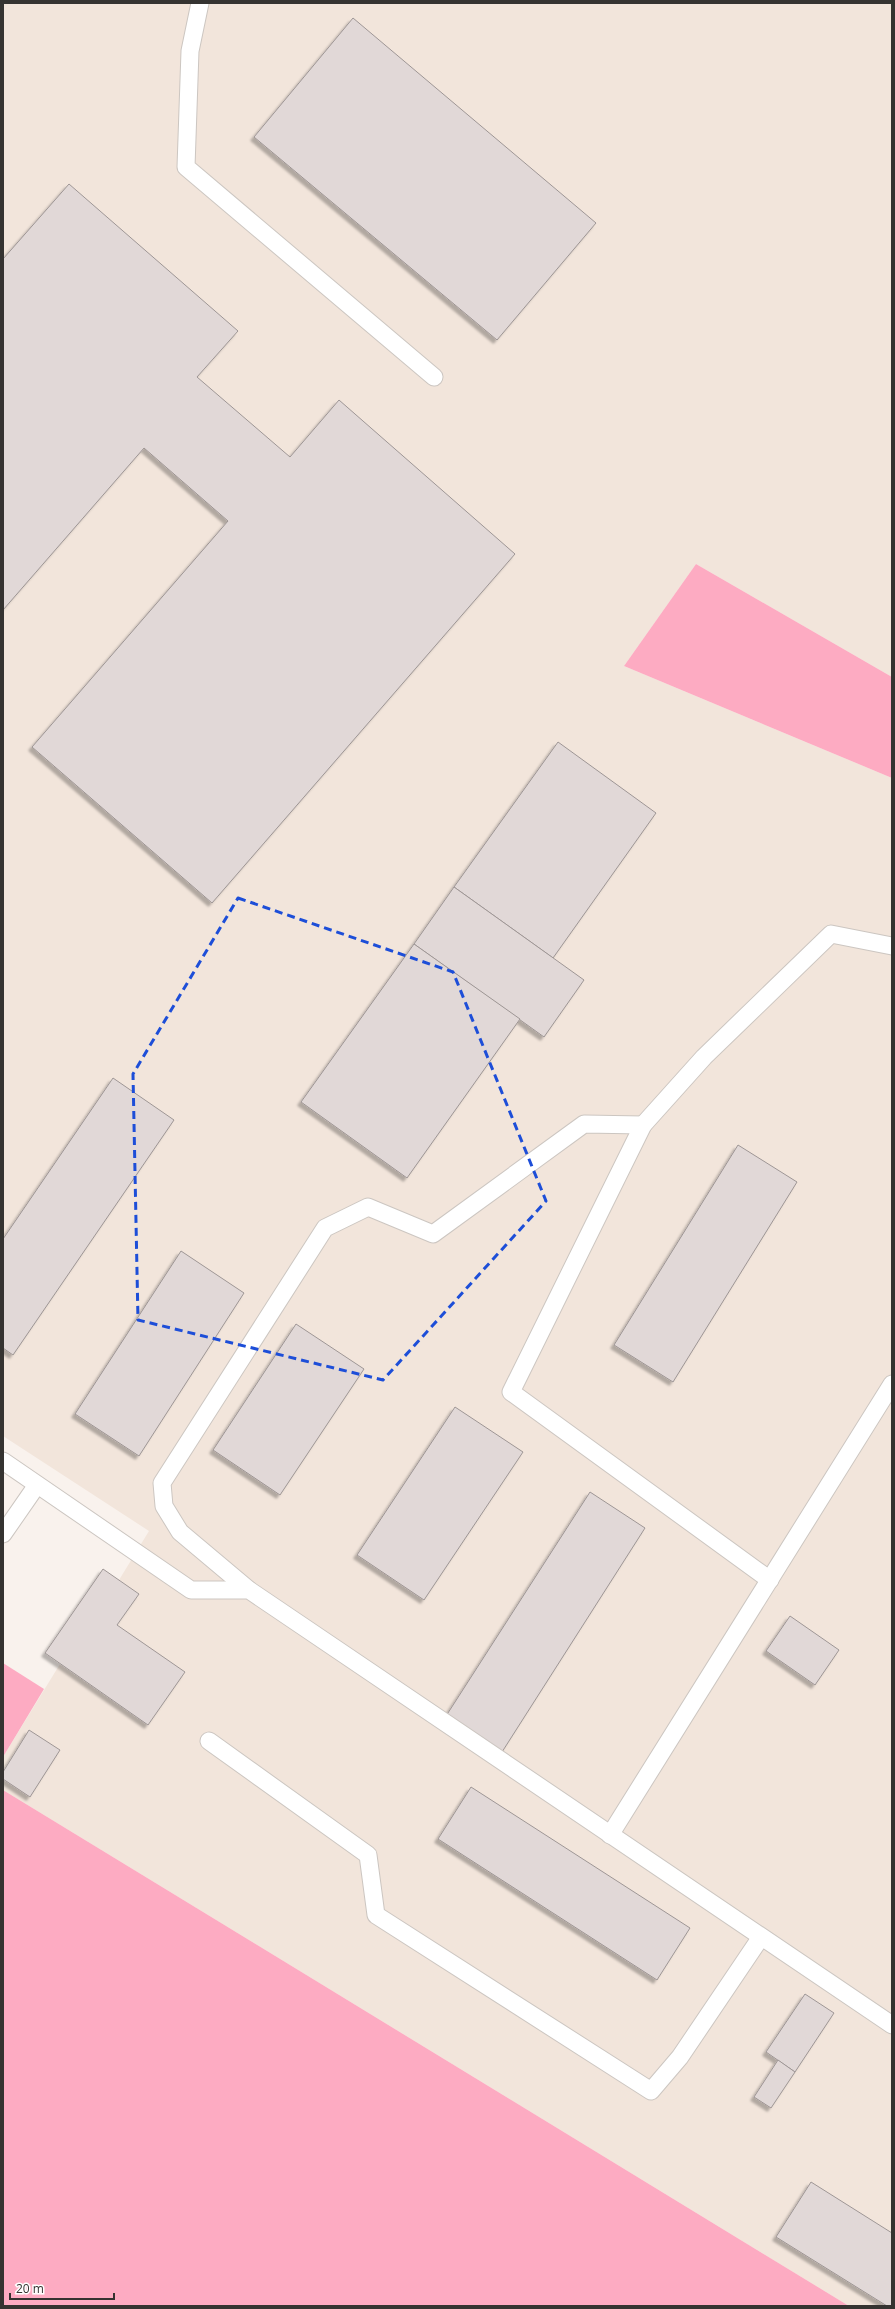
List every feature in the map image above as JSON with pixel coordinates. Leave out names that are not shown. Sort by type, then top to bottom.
[{"type":"lane","points":[[196,5],[190,51],[186,167],[434,377]]},
{"type":"lane","points":[[770,1580],[511,1392],[643,1125],[704,1056],[831,934],[892,946]]},
{"type":"lane","points":[[643,1125],[584,1124],[434,1234],[368,1207],[325,1228],[162,1483],[164,1506],[180,1532],[249,1590],[892,2025]]},
{"type":"lane","points":[[610,1835],[892,1384]]},
{"type":"lane","points":[[3,1461],[191,1590],[249,1590]]},
{"type":"lane","points":[[3,1534],[37,1485]]},
{"type":"lane","points":[[209,1741],[368,1855],[376,1916],[651,2091],[680,2058],[762,1937]]},
{"type":"highlighted area","points":[[238,898],[453,972],[546,1201],[383,1380],[138,1320],[133,1074]]},
{"type":"shaded area","points":[[3,3],[892,3],[892,677],[696,564],[624,666],[892,778],[892,2306],[849,2306],[3,1790],[3,1757],[60,1664],[148,1725],[117,1625],[139,1594],[119,1580],[149,1531],[3,1436]]},
{"type":"shaded area","points":[[696,564],[892,677],[892,778],[624,666]]},
{"type":"shaded area","points":[[3,1663],[44,1689],[3,1757]]},
{"type":"shaded area","points":[[3,1790],[849,2306],[3,2306]]},
{"type":"building","points":[[353,18],[596,223],[497,340],[254,137]]},
{"type":"building","points":[[69,184],[238,331],[197,377],[290,457],[339,400],[515,554],[212,903],[32,747],[228,521],[144,448],[3,610],[3,259]]},
{"type":"building","points":[[558,742],[656,813],[553,958],[454,887]]},
{"type":"building","points":[[454,887],[584,980],[544,1037],[414,944]]},
{"type":"building","points":[[414,944],[520,1019],[407,1178],[301,1102]]},
{"type":"building","points":[[113,1078],[174,1120],[13,1355],[3,1348],[3,1239]]},
{"type":"building","points":[[738,1145],[797,1182],[673,1382],[614,1345]]},
{"type":"building","points":[[181,1251],[244,1293],[139,1456],[75,1414]]},
{"type":"building","points":[[296,1324],[364,1369],[280,1495],[213,1450]]},
{"type":"building","points":[[455,1407],[523,1452],[424,1600],[357,1555]]},
{"type":"building","points":[[590,1492],[645,1528],[502,1752],[446,1716]]},
{"type":"building","points":[[103,1569],[139,1594],[117,1625],[185,1672],[148,1725],[45,1653]]},
{"type":"building","points":[[790,1616],[839,1650],[815,1685],[766,1651]]},
{"type":"building","points":[[29,1730],[60,1750],[30,1797],[3,1779],[3,1772]]},
{"type":"building","points":[[471,1787],[690,1928],[657,1980],[438,1839]]},
{"type":"building","points":[[805,1994],[834,2013],[795,2072],[766,2052]]},
{"type":"building","points":[[778,2060],[795,2072],[771,2108],[754,2097]]},
{"type":"building","points":[[811,2182],[892,2233],[892,2306],[887,2306],[776,2237]]}]
